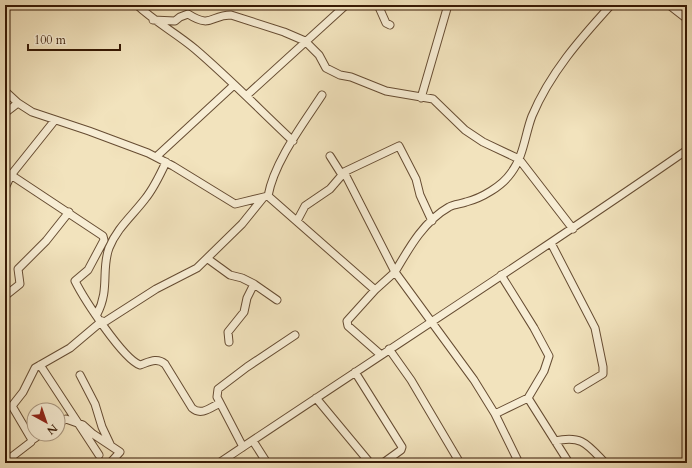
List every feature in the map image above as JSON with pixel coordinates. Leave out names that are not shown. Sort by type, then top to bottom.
[{"type":"street","points":[[137,5],[153,20],[175,33],[234,85],[293,141]]},
{"type":"street","points":[[246,96],[346,5]]},
{"type":"street","points":[[378,5],[386,23],[390,25]]},
{"type":"street","points":[[421,98],[448,5]]},
{"type":"street","points":[[381,355],[348,326],[347,321],[375,290],[395,272],[407,250],[432,221],[449,207],[467,202],[485,194],[504,182],[519,159],[532,116],[552,77],[569,52],[611,5]]},
{"type":"street","points":[[669,5],[687,19]]},
{"type":"street","points":[[153,20],[176,20],[188,14],[199,21],[207,22],[224,15],[231,15],[284,32],[305,42],[319,55],[326,68],[340,75],[351,77],[386,91],[433,99],[465,130],[483,142],[519,159],[573,229]]},
{"type":"street","points":[[156,157],[234,85]]},
{"type":"street","points":[[5,91],[18,103],[32,112],[89,131],[156,157],[235,204],[266,197]]},
{"type":"street","points":[[26,430],[13,407],[13,404],[22,392],[30,376],[40,365],[70,348],[102,322],[156,290],[189,274],[208,259],[266,197],[275,174],[322,94]]},
{"type":"street","points":[[5,113],[18,103]]},
{"type":"street","points":[[5,188],[11,175],[55,120]]},
{"type":"street","points":[[432,221],[420,194],[416,179],[399,146],[344,172],[395,272],[474,380],[495,414],[519,463]]},
{"type":"street","points":[[219,463],[431,321],[573,229],[687,150]]},
{"type":"street","points":[[297,221],[305,206],[330,189],[342,175],[330,156]]},
{"type":"street","points":[[97,314],[102,304],[105,292],[109,249],[121,226],[145,200],[166,162]]},
{"type":"street","points":[[11,175],[42,197],[69,212],[104,238],[88,270],[75,281],[120,349],[133,363],[140,366],[156,360],[161,360],[196,412],[200,412],[220,403]]},
{"type":"street","points":[[266,197],[297,221],[375,290]]},
{"type":"street","points":[[5,296],[20,284],[18,269],[46,241],[69,212]]},
{"type":"street","points":[[551,243],[595,328],[602,359],[603,374],[578,388]]},
{"type":"street","points":[[208,259],[230,275],[242,278],[254,284],[277,300]]},
{"type":"street","points":[[495,414],[528,398],[544,371],[549,356],[534,328],[501,275]]},
{"type":"street","points":[[229,342],[228,332],[244,312],[247,298],[254,284]]},
{"type":"street","points":[[243,447],[217,397],[218,390],[247,367],[295,335]]},
{"type":"street","points":[[390,349],[408,375],[460,463]]},
{"type":"street","points":[[40,365],[99,455]]},
{"type":"street","points":[[355,372],[402,448],[383,463]]},
{"type":"street","points":[[80,375],[96,404],[102,427],[110,444]]},
{"type":"street","points":[[316,398],[370,463]]},
{"type":"street","points":[[528,398],[569,463]]},
{"type":"street","points":[[5,408],[16,412]]},
{"type":"street","points":[[66,420],[78,423],[121,453],[110,463]]},
{"type":"street","points":[[555,441],[570,438],[578,439],[586,444],[605,463]]},
{"type":"street","points":[[253,441],[266,463]]},
{"type":"street","points":[[5,462],[29,445],[31,442]]}]
